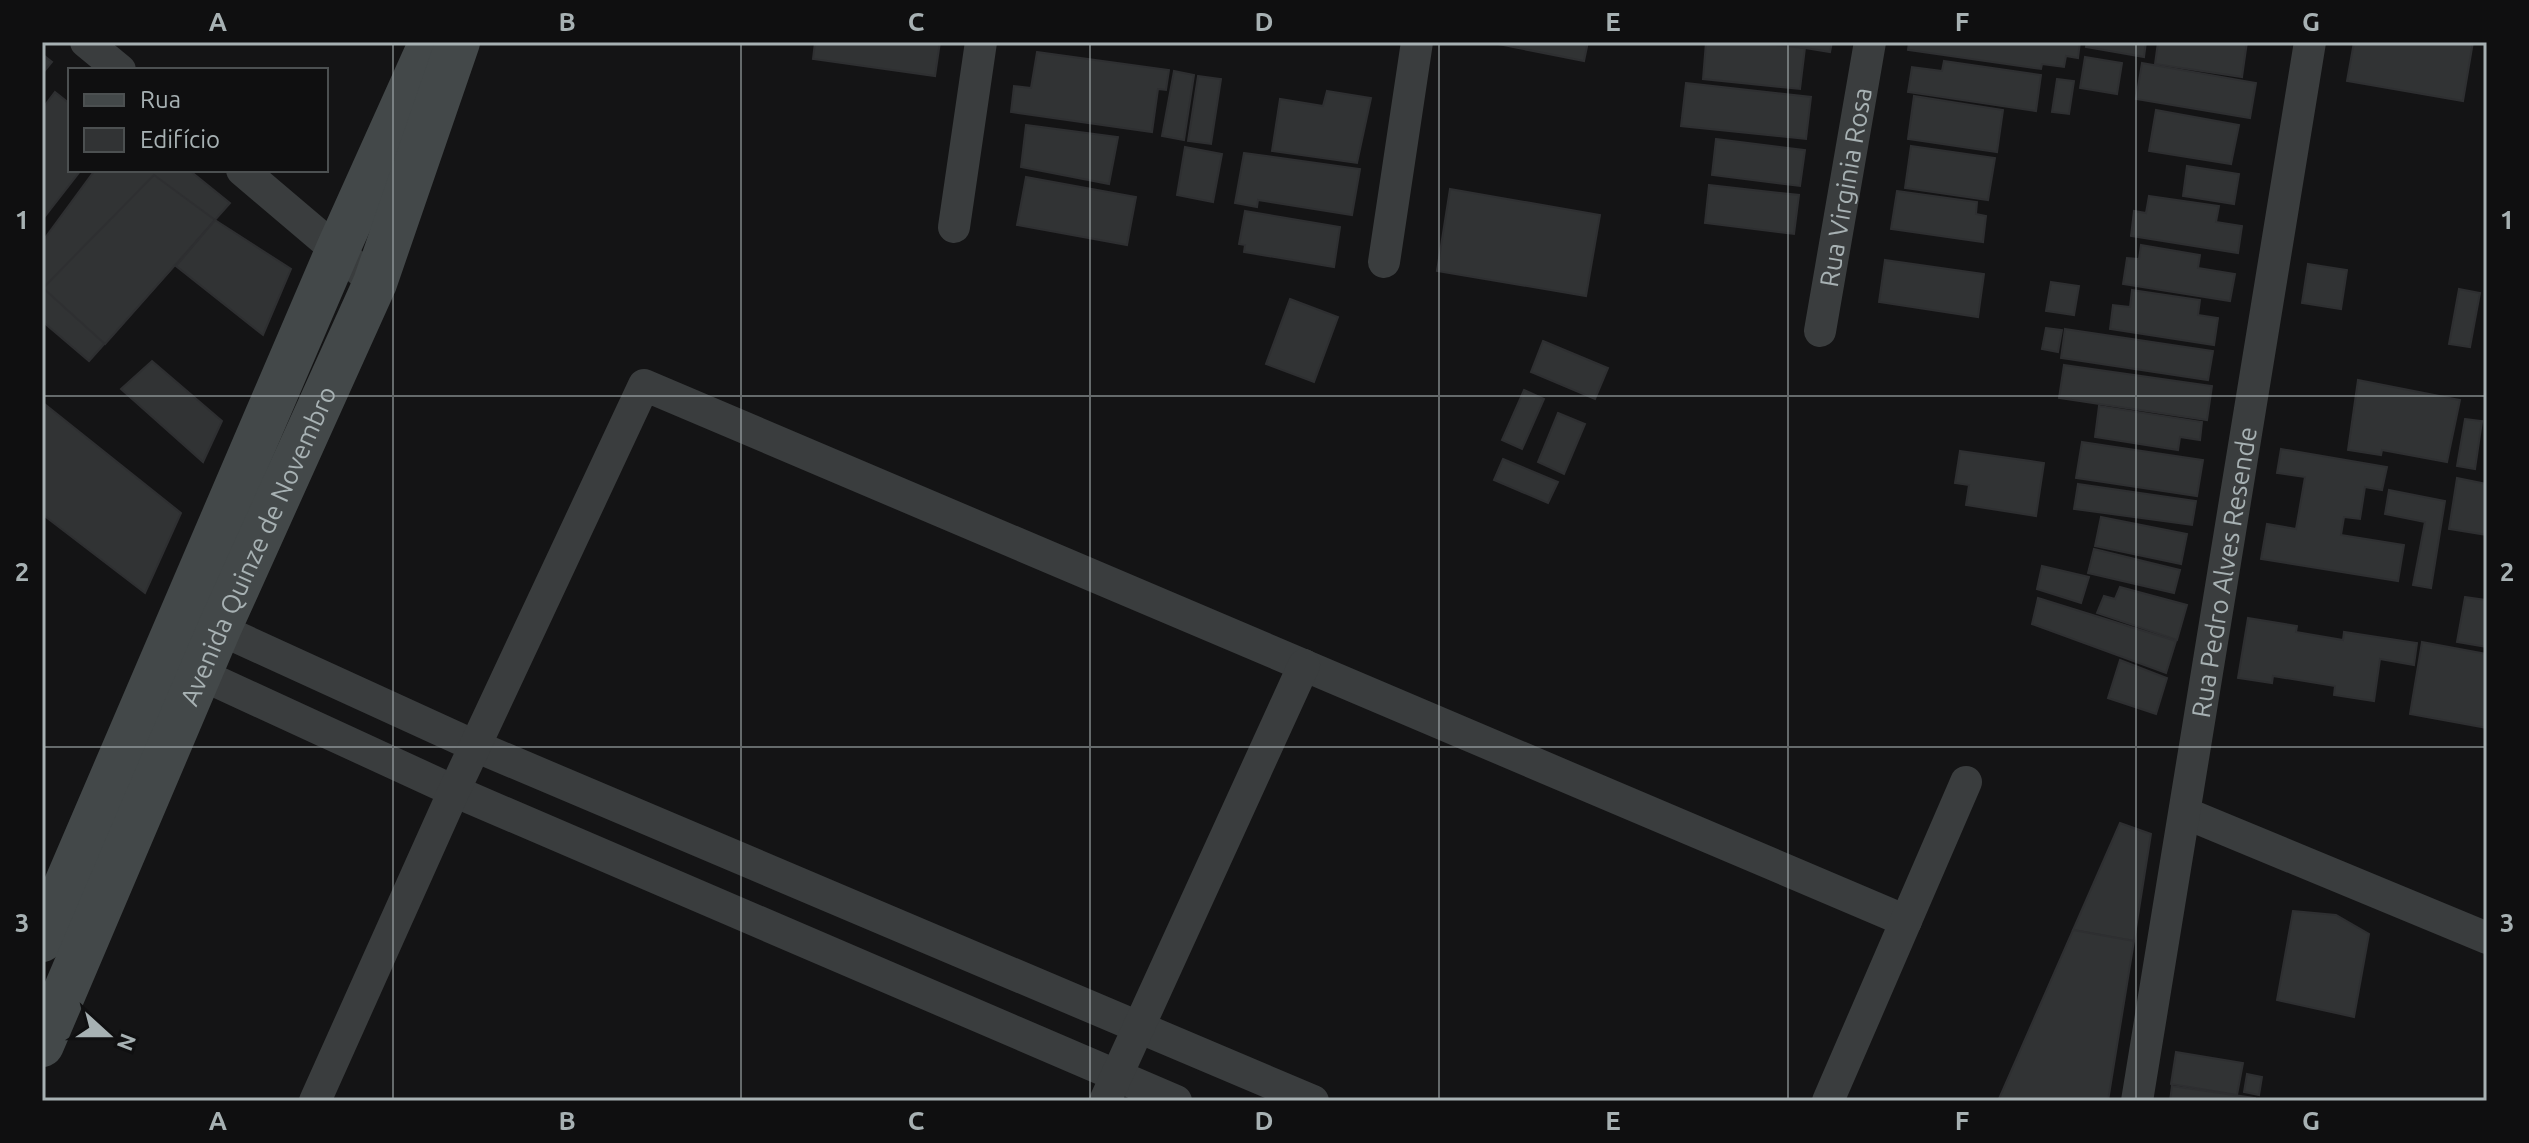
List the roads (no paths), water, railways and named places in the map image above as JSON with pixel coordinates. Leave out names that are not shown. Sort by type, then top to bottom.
[{"type":"main road","name":"Avenida Quinze de Novembro","points":[[42,940],[338,249],[431,42]]},
{"type":"main road","name":"Avenida Quinze de Novembro","points":[[42,1045],[219,629],[375,283],[458,42]]},
{"type":"street","points":[[86,42],[118,68]]},
{"type":"street","points":[[954,227],[981,42]]},
{"type":"street","points":[[1384,262],[1417,42]]},
{"type":"street","name":"Rua Virginia Rosa","points":[[1820,331],[1870,42]]},
{"type":"street","name":"Rua Pedro Alves Resende","points":[[2137,1101],[2310,42]]},
{"type":"street","points":[[244,172],[375,283]]},
{"type":"street","points":[[315,1101],[454,791],[644,385],[1906,921]]},
{"type":"street","points":[[219,629],[475,746],[1313,1101]]},
{"type":"street","points":[[1110,1089],[1304,665]]},
{"type":"street","points":[[200,674],[1110,1089],[1176,1101]]},
{"type":"street","points":[[1828,1101],[1966,782]]},
{"type":"street","points":[[2185,813],[2487,938]]}]
